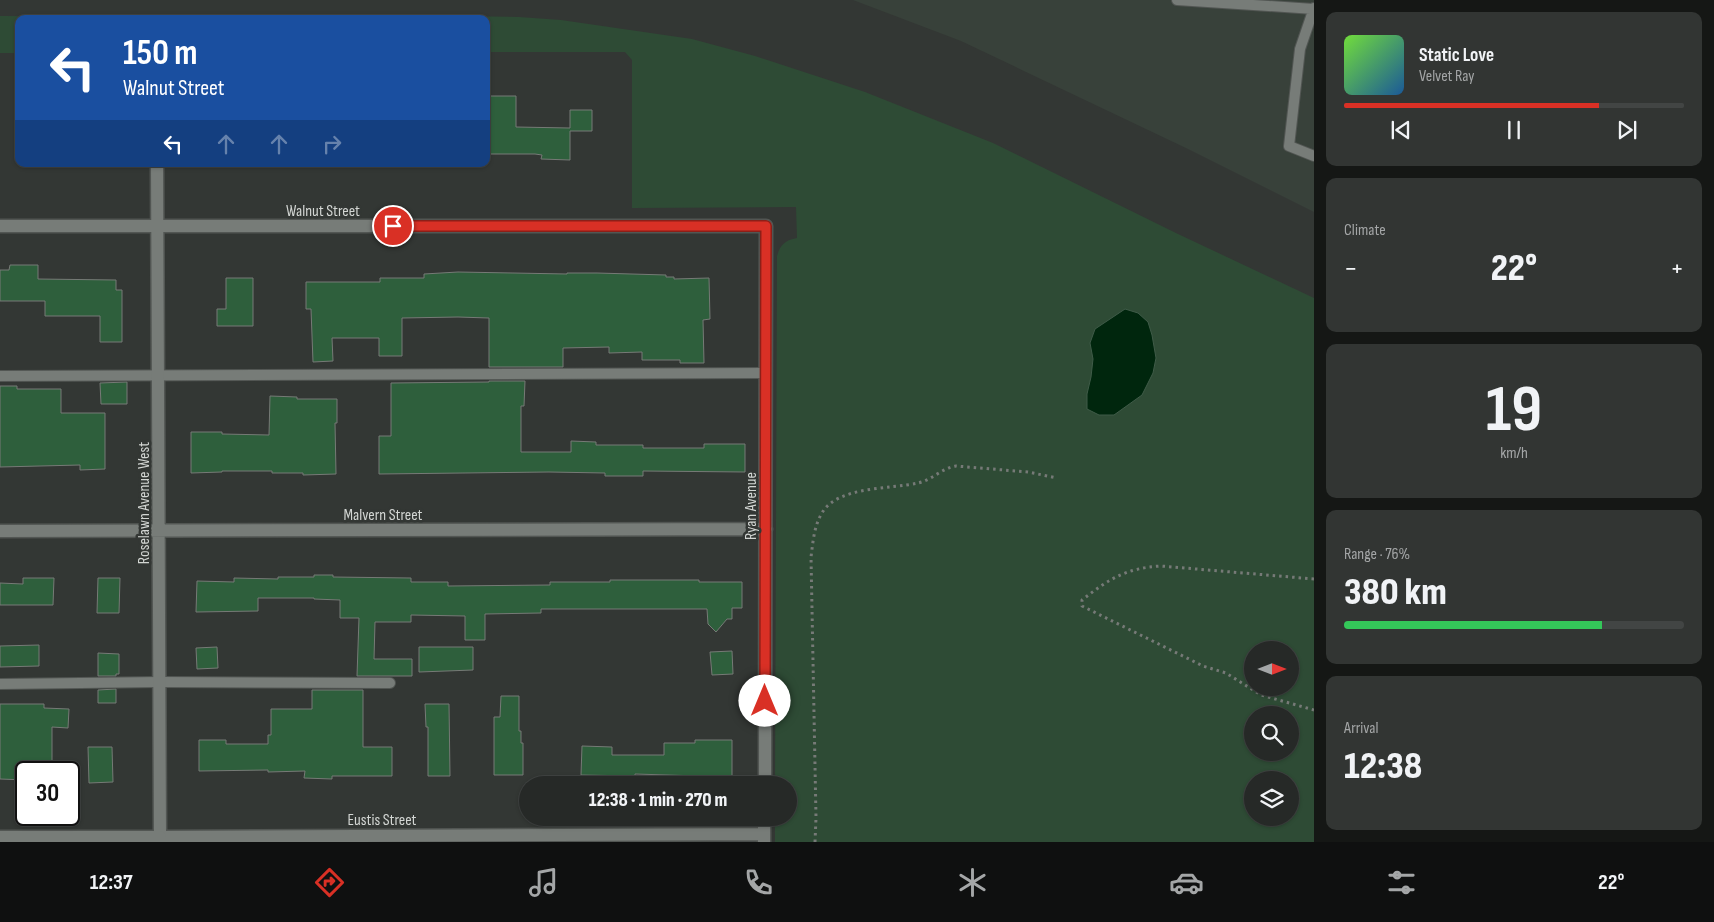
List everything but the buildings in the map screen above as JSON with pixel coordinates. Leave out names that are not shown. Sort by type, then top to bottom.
[{"type":"street","name":"Roselawn Avenue West","points":[[156,167],[158,226],[160,839]]},
{"type":"street","name":"Walnut Street","points":[[0,226],[766,226]]},
{"type":"street","name":"Ryan Avenue","points":[[764,776],[766,226]]},
{"type":"street","name":"Malvern Street","points":[[0,531],[766,529]]},
{"type":"street","name":"Eustis Street","points":[[0,837],[160,839],[764,838]]},
{"type":"lane","points":[[1177,0],[1314,8],[1300,49],[1289,146],[1314,156]]},
{"type":"lane","points":[[0,376],[158,374],[766,374]]},
{"type":"lane","points":[[0,684],[160,682],[390,683]]},
{"type":"path","points":[[815,842],[811,557],[813,538],[822,511],[830,503],[847,495],[920,483],[949,467],[956,466],[1028,472],[1057,478]]},
{"type":"path","points":[[1314,579],[1161,566],[1142,567],[1126,572],[1098,588],[1082,600],[1082,606],[1203,666],[1226,673],[1261,695],[1314,710]]},
{"type":"shaded area","points":[[853,0],[1314,0],[1314,212],[1188,149],[961,41]]},
{"type":"shaded area","points":[[0,16],[15,16],[15,53],[0,53]]},
{"type":"shaded area","points":[[490,17],[561,20],[692,39],[755,56],[865,92],[993,143],[1178,234],[1314,298],[1314,842],[775,842],[775,826],[797,826],[797,776],[775,776],[777,256],[784,244],[789,240],[797,238],[796,207],[632,208],[632,60],[625,52],[490,52]]},
{"type":"shaded area","points":[[1125,309],[1138,313],[1148,322],[1156,358],[1153,373],[1142,395],[1114,415],[1099,415],[1087,409],[1087,394],[1093,359],[1090,343],[1095,329]]},
{"type":"route","points":[[393,226],[766,226],[765,701]]}]
